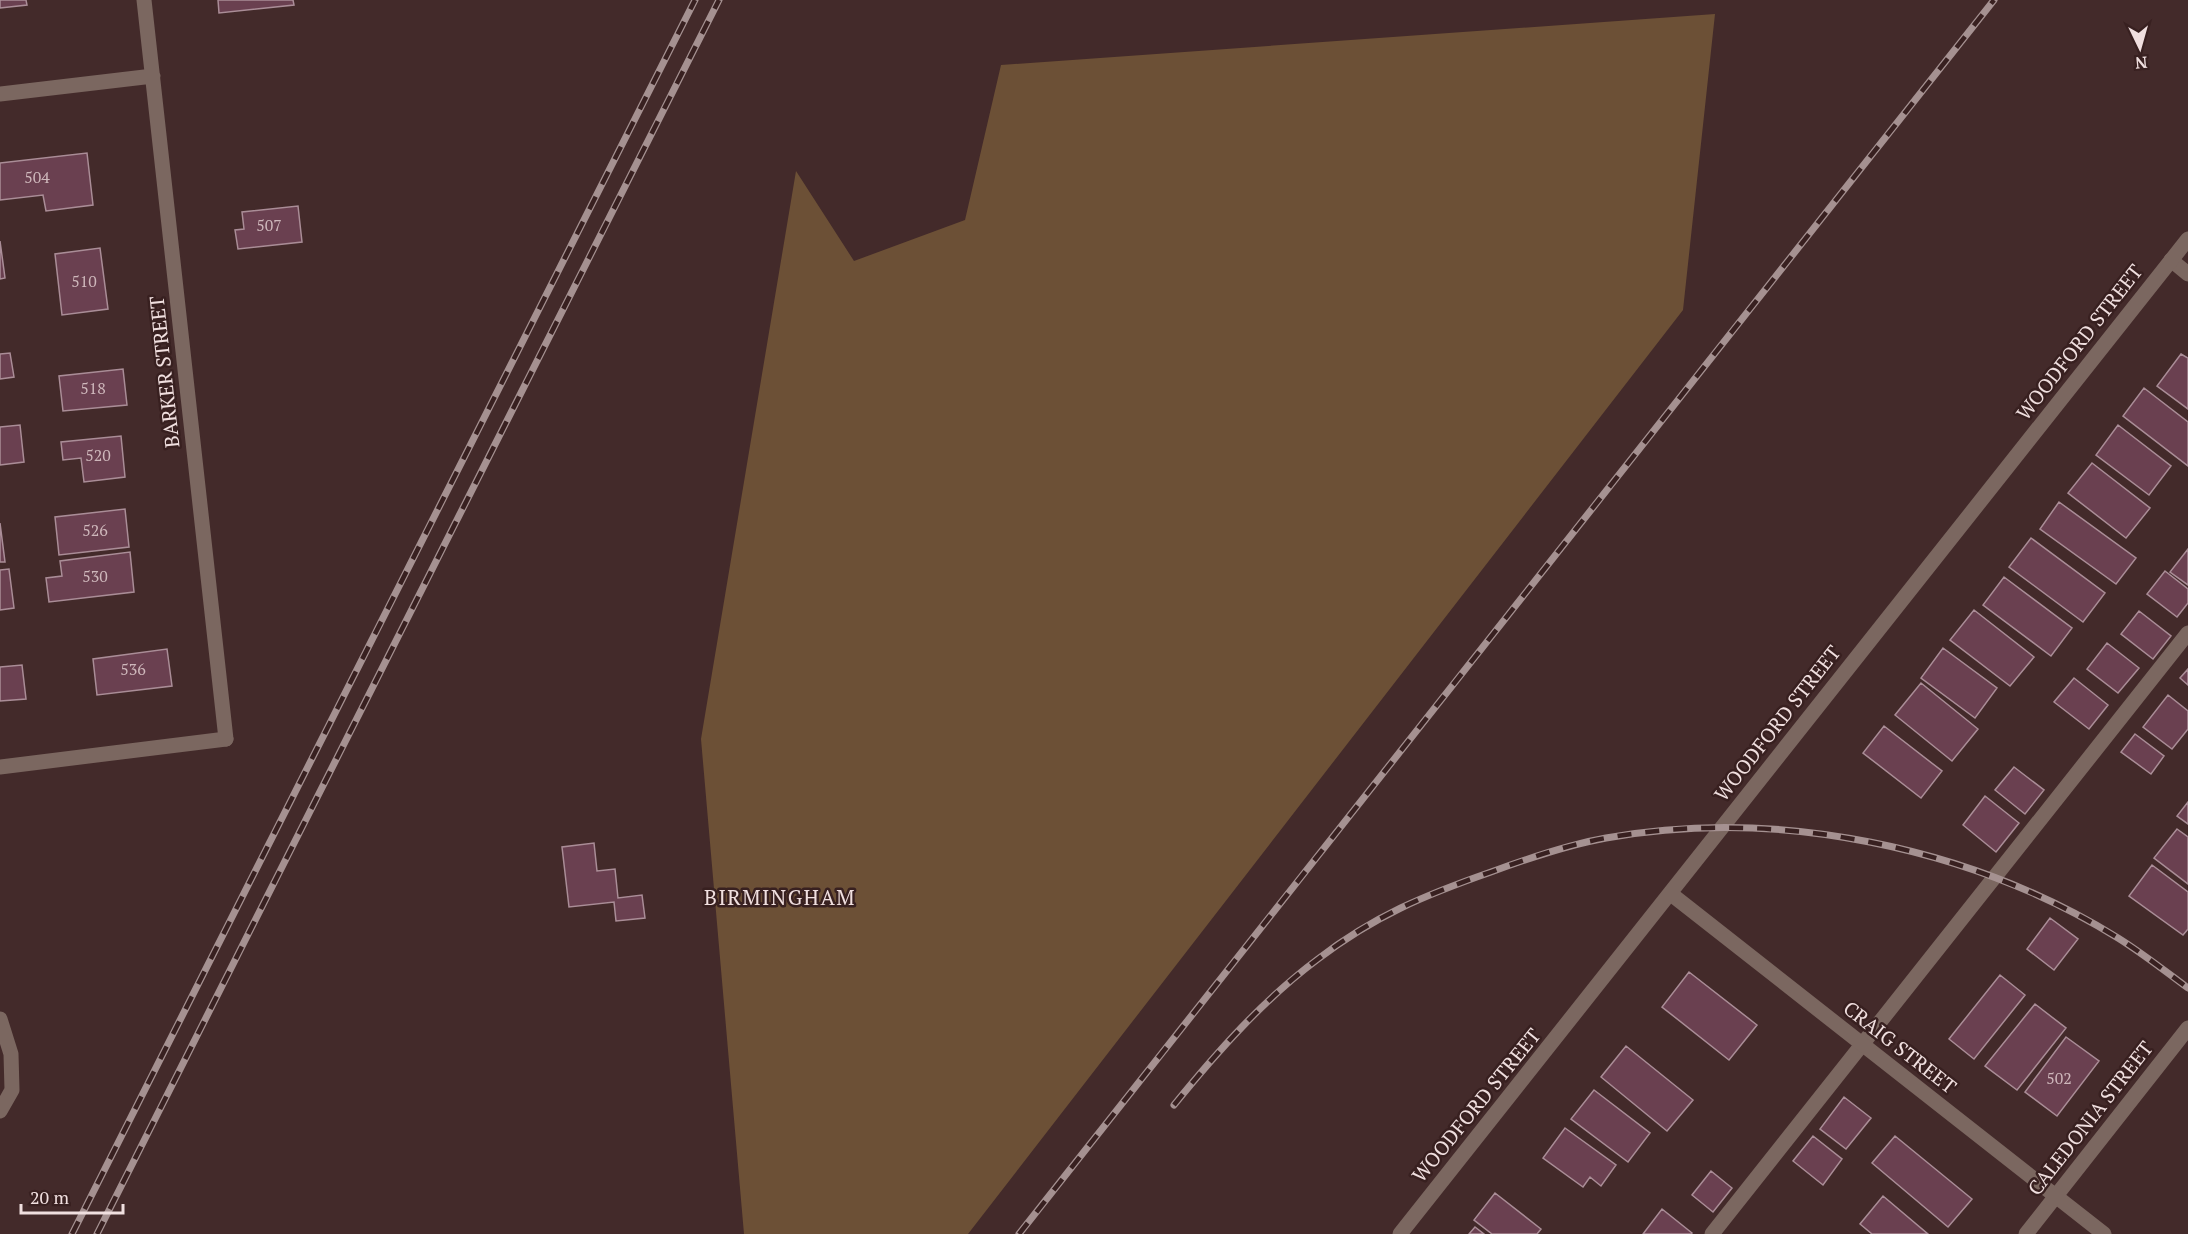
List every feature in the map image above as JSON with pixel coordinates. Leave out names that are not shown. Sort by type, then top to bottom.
[{"type":"street","name":"BARKER STREET","points":[[0,767],[226,739],[144,0]]},
{"type":"street","points":[[0,93],[153,76]]},
{"type":"street","name":"WOODFORD STREET","points":[[1400,1234],[2188,239]]},
{"type":"street","points":[[2171,260],[2188,274]]},
{"type":"street","points":[[1712,1234],[2188,633]]},
{"type":"street","name":"CRAIG STREET","points":[[1671,894],[2104,1234]]},
{"type":"street","points":[[0,1019],[10,1054],[12,1090],[0,1111]]},
{"type":"street","name":"CALEDONIA STREET","points":[[2026,1234],[2188,1028]]},
{"type":"shaded area","points":[[1715,14],[1683,310],[968,1234],[744,1234],[701,739],[796,171],[854,261],[965,220],[1001,65]]},
{"type":"building","points":[[0,0],[26,0],[27,5],[0,8]]},
{"type":"building","points":[[218,0],[293,0],[294,5],[219,13]]},
{"type":"building","points":[[87,153],[93,205],[46,211],[43,195],[0,200],[0,163]]},
{"type":"building","points":[[298,206],[302,242],[238,249],[235,230],[244,229],[242,212]]},
{"type":"building","points":[[0,241],[5,278],[0,279]]},
{"type":"building","points":[[100,248],[108,309],[62,315],[55,254]]},
{"type":"building","points":[[10,353],[14,377],[0,379],[0,354]]},
{"type":"building","points":[[2181,354],[2188,358],[2188,409],[2157,386]]},
{"type":"building","points":[[123,369],[127,405],[63,411],[59,376]]},
{"type":"building","points":[[2144,388],[2188,422],[2188,466],[2123,416]]},
{"type":"building","points":[[20,425],[24,462],[0,465],[0,427]]},
{"type":"building","points":[[2118,425],[2171,466],[2149,495],[2096,455]]},
{"type":"building","points":[[121,436],[125,477],[84,482],[81,458],[63,460],[61,442]]},
{"type":"building","points":[[2092,463],[2150,508],[2126,538],[2068,493]]},
{"type":"building","points":[[2059,502],[2136,558],[2116,584],[2040,529]]},
{"type":"building","points":[[125,509],[129,547],[59,555],[55,517]]},
{"type":"building","points":[[0,523],[5,562],[0,562]]},
{"type":"building","points":[[2031,538],[2105,593],[2083,622],[2009,567]]},
{"type":"building","points":[[2188,549],[2188,585],[2170,572]]},
{"type":"building","points":[[130,552],[134,592],[49,602],[46,578],[62,576],[60,561]]},
{"type":"building","points":[[9,569],[14,608],[0,610],[0,570]]},
{"type":"building","points":[[2165,571],[2188,589],[2188,603],[2177,617],[2147,594]]},
{"type":"building","points":[[2004,577],[2072,628],[2051,656],[1983,605]]},
{"type":"building","points":[[1974,610],[2034,657],[2010,686],[1950,640]]},
{"type":"building","points":[[2139,611],[2171,636],[2153,659],[2121,634]]},
{"type":"building","points":[[2107,643],[2139,668],[2118,693],[2087,669]]},
{"type":"building","points":[[1943,648],[1997,688],[1975,718],[1921,678]]},
{"type":"building","points":[[167,649],[172,686],[97,695],[93,659]]},
{"type":"building","points":[[22,665],[26,699],[0,701],[0,667]]},
{"type":"building","points":[[2188,669],[2188,685],[2180,678]]},
{"type":"building","points":[[2074,678],[2108,705],[2089,729],[2054,702]]},
{"type":"building","points":[[1921,683],[1978,729],[1952,761],[1895,715]]},
{"type":"building","points":[[2168,695],[2188,711],[2188,729],[2172,749],[2143,727]]},
{"type":"building","points":[[1884,726],[1942,771],[1921,798],[1863,753]]},
{"type":"building","points":[[2135,734],[2164,756],[2151,774],[2121,752]]},
{"type":"building","points":[[2014,767],[2044,790],[2025,814],[1995,790]]},
{"type":"building","points":[[1985,796],[2019,823],[1996,852],[1963,825]]},
{"type":"building","points":[[2188,802],[2188,824],[2177,816]]},
{"type":"building","points":[[2177,829],[2188,837],[2188,884],[2154,858]]},
{"type":"building","points":[[594,843],[597,871],[615,869],[618,898],[642,895],[645,918],[616,921],[614,902],[569,907],[562,847]]},
{"type":"building","points":[[2152,865],[2188,892],[2188,929],[2183,935],[2129,896]]},
{"type":"building","points":[[2050,918],[2078,939],[2054,970],[2027,949]]},
{"type":"building","points":[[1689,972],[1757,1025],[1729,1060],[1662,1007]]},
{"type":"building","points":[[2000,975],[2025,995],[1974,1059],[1949,1039]]},
{"type":"building","points":[[2035,1004],[2066,1028],[2017,1090],[1985,1066]]},
{"type":"building","points":[[2066,1037],[2099,1061],[2057,1116],[2025,1092]]},
{"type":"building","points":[[1626,1046],[1693,1100],[1667,1131],[1601,1077]]},
{"type":"building","points":[[1594,1090],[1650,1133],[1628,1162],[1571,1119]]},
{"type":"building","points":[[1844,1097],[1871,1118],[1846,1149],[1820,1129]]},
{"type":"building","points":[[1565,1128],[1616,1165],[1601,1186],[1590,1177],[1583,1187],[1543,1158]]},
{"type":"building","points":[[1813,1136],[1842,1159],[1823,1185],[1793,1161]]},
{"type":"building","points":[[1895,1136],[1972,1199],[1948,1227],[1872,1163]]},
{"type":"building","points":[[1711,1171],[1732,1188],[1713,1212],[1692,1195]]},
{"type":"building","points":[[1495,1193],[1541,1229],[1537,1234],[1492,1234],[1474,1220]]},
{"type":"building","points":[[1883,1196],[1928,1234],[1872,1234],[1860,1224]]},
{"type":"building","points":[[1662,1209],[1692,1233],[1643,1234]]},
{"type":"building","points":[[1475,1227],[1484,1234],[1469,1234]]},
{"type":"railway","points":[[72,1234],[695,0]]},
{"type":"railway","points":[[97,1234],[719,0]]},
{"type":"railway","points":[[1019,1234],[1994,0]]},
{"type":"railway","points":[[1174,1105],[1224,1046],[1260,1009],[1318,959],[1359,930],[1444,889],[1548,852],[1606,838],[1671,830],[1737,828],[1804,832],[1871,842],[1936,858],[2000,880],[2061,906],[2118,938],[2188,988]]},
{"type":"district","name":"BIRMINGHAM","points":[[780,897]]}]
